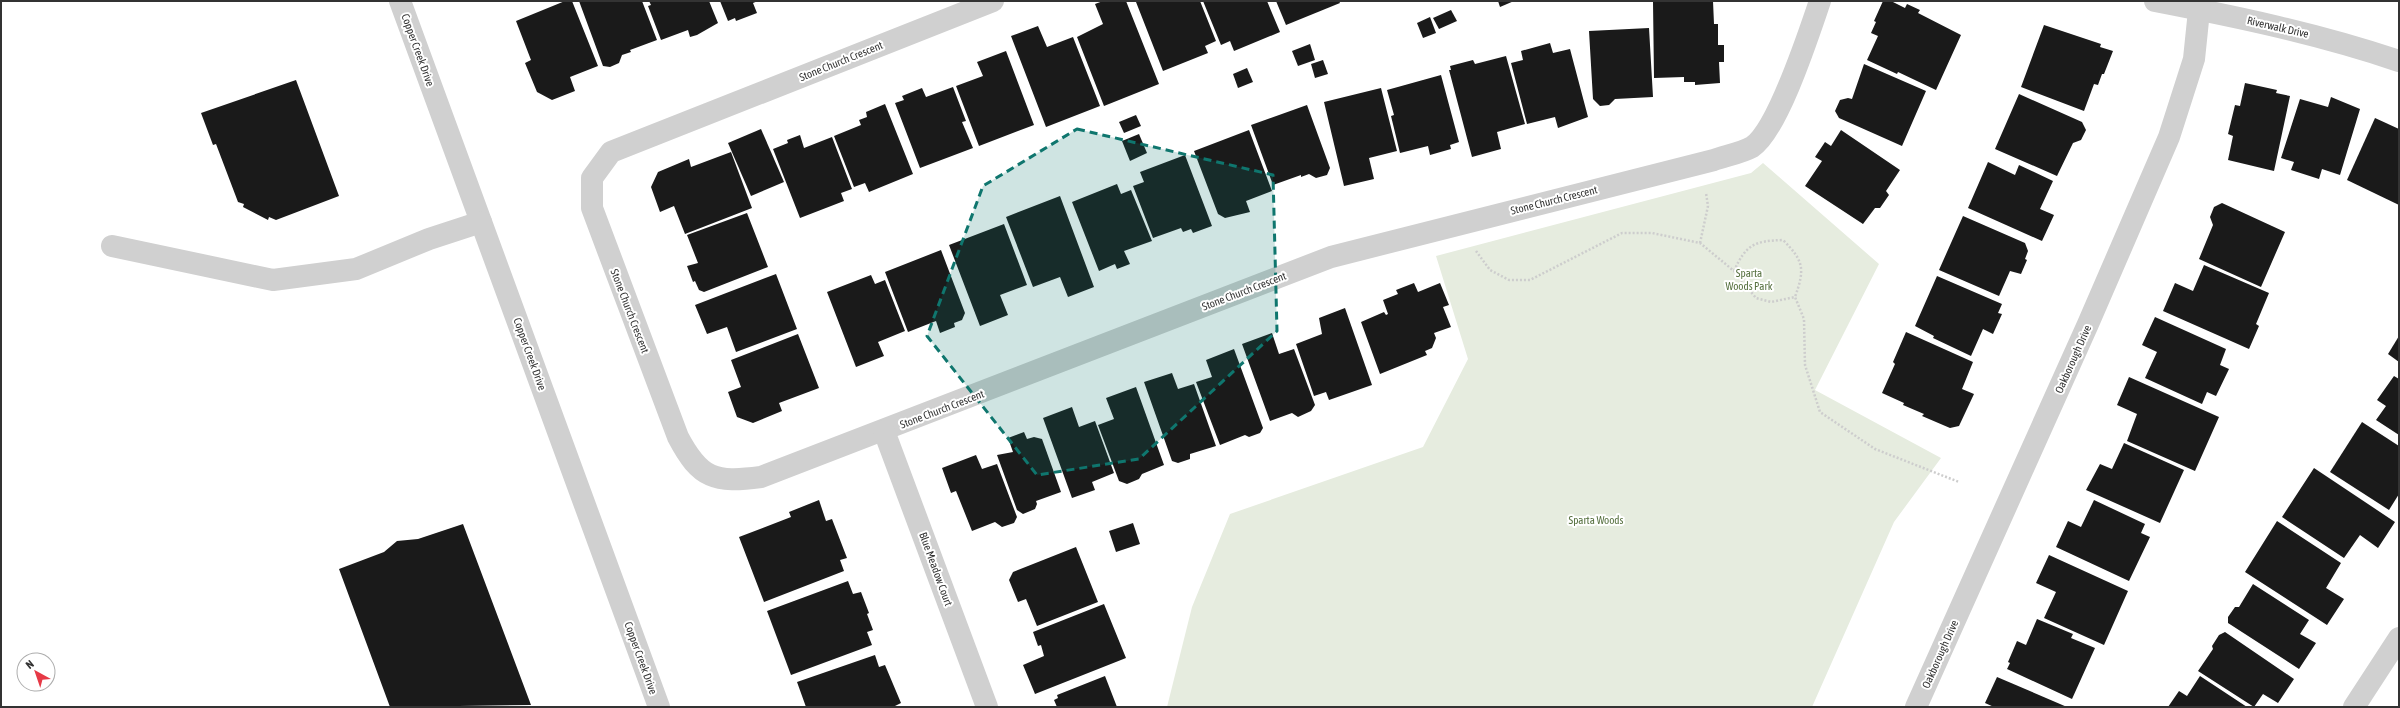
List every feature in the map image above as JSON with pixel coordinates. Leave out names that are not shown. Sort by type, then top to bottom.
[{"type":"street","name":"Copper Creek Drive","points":[[400,1],[659,707]]},
{"type":"street","name":"Stone Church Crescent","points":[[993,1],[611,152],[592,178],[592,208],[678,437],[689,459],[708,476],[735,481],[761,477],[884,431],[1330,257],[1714,160],[1752,147],[1771,123],[1787,89],[1799,63],[1820,1]]},
{"type":"street","name":"Riverwalk Drive","points":[[2155,1],[2200,5],[2260,22],[2341,42],[2399,61]]},
{"type":"street","name":"Oakborough Drive","points":[[1916,707],[2098,302],[2169,137],[2194,59],[2200,5]]},
{"type":"street","points":[[112,246],[273,280],[356,269],[429,239],[481,222]]},
{"type":"street","name":"Blue Meadow Court","points":[[884,431],[987,707]]},
{"type":"street","points":[[2354,707],[2399,638]]},
{"type":"path","points":[[1700,243],[1708,206],[1706,190]]},
{"type":"path","points":[[1475,249],[1490,270],[1509,280],[1530,280],[1622,233],[1652,233],[1700,243],[1734,271],[1756,298],[1771,302],[1795,297]]},
{"type":"path","points":[[1734,271],[1742,255],[1760,241],[1783,240],[1798,255],[1803,276],[1795,297],[1804,319],[1805,365],[1820,412],[1875,449],[1958,482]]},
{"type":"highlighted area","points":[[1077,129],[1273,175],[1277,331],[1139,459],[1037,475],[927,336],[983,186]]},
{"type":"green space","name":"Sparta Woods","points":[[1763,163],[1879,264],[1815,390],[1941,458],[1894,522],[1812,707],[1167,707],[1192,607],[1230,514],[1423,447],[1468,359],[1436,256],[1751,173]]},
{"type":"building","points":[[565,1],[572,1],[598,66],[570,77],[575,91],[552,100],[537,92],[525,63],[531,60],[516,21]]},
{"type":"building","points":[[579,1],[642,1],[657,40],[630,50],[631,52],[622,55],[619,63],[610,67],[603,66]]},
{"type":"building","points":[[649,1],[709,1],[718,23],[697,35],[690,37],[688,30],[661,40],[648,6],[651,5]]},
{"type":"building","points":[[720,1],[758,1],[753,3],[757,13],[736,21],[735,18],[728,21]]},
{"type":"building","points":[[1103,1],[1126,1],[1159,84],[1104,106],[1077,37],[1103,24],[1095,4]]},
{"type":"building","points":[[1200,1],[1216,41],[1205,46],[1208,53],[1163,71],[1136,2]]},
{"type":"building","points":[[1203,1],[1267,1],[1280,32],[1234,51],[1230,41],[1221,45]]},
{"type":"building","points":[[1276,1],[1339,1],[1340,3],[1286,25]]},
{"type":"building","points":[[1498,1],[1514,1],[1500,7]]},
{"type":"building","points":[[1713,1],[1714,24],[1718,24],[1718,45],[1724,45],[1724,62],[1719,62],[1720,83],[1695,85],[1695,82],[1684,82],[1684,77],[1654,78],[1653,2]]},
{"type":"building","points":[[1883,1],[1891,1],[1905,8],[1907,4],[1920,10],[1918,13],[1961,35],[1936,90],[1898,72],[1897,74],[1867,60],[1878,36],[1871,33],[1876,22],[1874,21]]},
{"type":"building","points":[[1451,10],[1457,21],[1439,29],[1433,18]]},
{"type":"building","points":[[1430,17],[1436,33],[1423,38],[1417,23]]},
{"type":"building","points":[[2044,25],[2101,44],[2100,47],[2113,51],[2098,85],[2094,84],[2084,111],[2021,87]]},
{"type":"building","points":[[1038,26],[1047,47],[1073,37],[1100,106],[1046,127],[1011,36]]},
{"type":"building","points":[[1649,28],[1653,97],[1615,99],[1609,105],[1600,106],[1593,99],[1589,31]]},
{"type":"building","points":[[1550,43],[1553,53],[1570,49],[1588,117],[1558,128],[1555,117],[1527,124],[1511,63],[1523,60],[1521,51]]},
{"type":"building","points":[[1310,44],[1315,60],[1298,66],[1292,51]]},
{"type":"building","points":[[1006,51],[1034,125],[979,146],[956,86],[983,76],[977,62]]},
{"type":"building","points":[[1506,56],[1525,124],[1497,132],[1501,149],[1472,157],[1449,70],[1451,70],[1450,66],[1473,60],[1475,64]]},
{"type":"building","points":[[1323,60],[1328,74],[1315,78],[1311,64]]},
{"type":"building","points":[[1864,64],[1926,91],[1902,146],[1839,118],[1835,111],[1840,100],[1848,98],[1852,99]]},
{"type":"building","points":[[1247,68],[1253,82],[1238,88],[1233,74]]},
{"type":"building","points":[[1441,75],[1459,142],[1450,145],[1451,149],[1430,155],[1428,146],[1400,153],[1391,116],[1394,115],[1387,90]]},
{"type":"building","points":[[296,80],[339,196],[276,220],[269,217],[268,220],[243,207],[244,204],[238,202],[216,144],[213,145],[201,113]]},
{"type":"building","points":[[2245,83],[2277,90],[2276,93],[2290,96],[2274,171],[2228,160],[2233,136],[2228,134],[2235,105],[2240,106]]},
{"type":"building","points":[[953,87],[966,121],[962,122],[973,148],[920,168],[895,103],[904,100],[902,96],[922,88],[926,97]]},
{"type":"building","points":[[1381,88],[1397,151],[1369,158],[1374,179],[1344,186],[1324,102]]},
{"type":"building","points":[[2019,94],[2082,122],[2086,130],[2081,140],[2073,143],[2057,176],[1995,149]]},
{"type":"building","points":[[2331,97],[2360,109],[2340,175],[2322,169],[2319,179],[2291,170],[2294,162],[2281,158],[2300,99],[2328,107]]},
{"type":"building","points":[[885,104],[913,174],[869,192],[865,183],[854,187],[834,136],[861,125],[859,120],[867,117],[866,112]]},
{"type":"building","points":[[1307,105],[1330,168],[1327,175],[1316,178],[1309,174],[1301,177],[1301,175],[1273,185],[1251,125]]},
{"type":"building","points":[[1136,115],[1141,126],[1124,133],[1119,122]]},
{"type":"building","points":[[2375,118],[2399,129],[2399,205],[2347,180]]},
{"type":"building","points":[[761,129],[784,182],[751,196],[728,143]]},
{"type":"building","points":[[1249,130],[1272,191],[1246,201],[1250,212],[1225,218],[1218,214],[1194,151]]},
{"type":"building","points":[[1841,130],[1900,170],[1886,191],[1889,195],[1880,208],[1875,208],[1863,224],[1805,186],[1822,161],[1815,157],[1825,142],[1831,146]]},
{"type":"building","points":[[1139,134],[1147,153],[1130,161],[1122,141]]},
{"type":"building","points":[[800,135],[804,148],[832,137],[852,189],[841,193],[844,201],[800,218],[773,149],[788,143],[787,140]]},
{"type":"building","points":[[731,152],[752,208],[685,234],[674,206],[660,212],[651,187],[658,172],[689,159],[691,167]]},
{"type":"building","points":[[1185,155],[1212,226],[1193,233],[1191,229],[1183,232],[1181,228],[1153,238],[1133,186],[1144,182],[1140,172]]},
{"type":"building","points":[[1988,162],[2015,175],[2019,165],[2053,181],[2040,209],[2054,215],[2042,241],[1968,208]]},
{"type":"building","points":[[1117,184],[1121,194],[1131,190],[1152,241],[1124,251],[1130,264],[1117,269],[1115,264],[1099,271],[1072,202]]},
{"type":"building","points":[[1060,196],[1094,287],[1068,297],[1060,277],[1033,287],[1006,217]]},
{"type":"building","points":[[2222,203],[2285,232],[2261,287],[2199,259],[2213,225],[2210,217],[2214,207]]},
{"type":"building","points":[[747,213],[768,267],[704,292],[699,290],[695,281],[693,282],[687,266],[698,263],[687,235]]},
{"type":"building","points":[[1963,216],[2025,243],[2028,251],[2025,259],[2027,260],[2021,274],[2010,271],[1999,296],[1939,270]]},
{"type":"building","points":[[1004,224],[1027,285],[1000,295],[1008,315],[980,326],[949,245]]},
{"type":"building","points":[[941,250],[965,313],[962,320],[954,323],[955,327],[940,333],[936,321],[908,332],[885,272]]},
{"type":"building","points":[[2204,265],[2269,293],[2256,324],[2259,326],[2249,349],[2163,311],[2175,283],[2193,291]]},
{"type":"building","points":[[776,274],[797,329],[736,352],[727,327],[707,334],[695,305]]},
{"type":"building","points":[[871,275],[875,284],[885,280],[905,331],[878,342],[884,356],[856,367],[827,292]]},
{"type":"building","points":[[1937,276],[2002,304],[1998,313],[2002,314],[1993,334],[1983,329],[1971,356],[1933,338],[1934,336],[1915,326]]},
{"type":"building","points":[[1414,283],[1418,292],[1440,283],[1449,305],[1443,307],[1451,327],[1434,333],[1436,338],[1432,348],[1425,351],[1427,355],[1380,374],[1361,322],[1384,312],[1386,315],[1388,314],[1383,300],[1398,294],[1396,290]]},
{"type":"building","points":[[1345,308],[1372,385],[1329,400],[1326,392],[1314,396],[1296,344],[1322,334],[1319,318]]},
{"type":"building","points":[[2155,317],[2226,349],[2220,365],[2229,369],[2216,396],[2207,392],[2202,404],[2145,378],[2157,352],[2142,345]]},
{"type":"building","points":[[1906,332],[1973,362],[1962,389],[1974,394],[1959,426],[1950,428],[1922,416],[1924,414],[1903,405],[1904,403],[1882,393],[1895,364],[1893,362]]},
{"type":"building","points":[[1272,333],[1279,354],[1294,349],[1315,405],[1311,411],[1298,417],[1292,413],[1270,421],[1242,344]]},
{"type":"building","points":[[798,334],[819,388],[779,403],[782,411],[753,423],[737,417],[728,392],[741,387],[731,360]]},
{"type":"building","points":[[2399,336],[2399,362],[2388,354]]},
{"type":"building","points":[[1234,349],[1263,428],[1260,433],[1249,437],[1245,435],[1220,445],[1196,382],[1212,377],[1206,360]]},
{"type":"building","points":[[1172,373],[1178,389],[1194,384],[1216,446],[1190,454],[1190,459],[1178,463],[1172,461],[1144,382]]},
{"type":"building","points":[[2394,376],[2399,379],[2399,435],[2376,420],[2386,406],[2377,400]]},
{"type":"building","points":[[2129,377],[2219,417],[2195,471],[2127,441],[2137,414],[2117,405]]},
{"type":"building","points":[[1136,387],[1164,465],[1142,474],[1139,479],[1127,484],[1119,481],[1098,425],[1114,419],[1106,398]]},
{"type":"building","points":[[1072,407],[1079,427],[1095,421],[1114,473],[1092,482],[1095,490],[1072,498],[1043,418]]},
{"type":"building","points":[[2362,422],[2399,446],[2399,494],[2389,510],[2330,472]]},
{"type":"building","points":[[1024,432],[1027,439],[1034,437],[1042,439],[1061,492],[1036,501],[1037,504],[1035,509],[1023,514],[1017,510],[997,455],[1013,452],[1008,438]]},
{"type":"building","points":[[2124,443],[2184,470],[2160,523],[2086,490],[2100,464],[2112,469]]},
{"type":"building","points":[[976,455],[982,469],[997,464],[1017,517],[1014,523],[1002,527],[995,522],[972,531],[956,491],[951,493],[942,468]]},
{"type":"building","points":[[2314,468],[2395,522],[2378,548],[2360,535],[2344,558],[2282,517]]},
{"type":"building","points":[[819,500],[826,521],[832,519],[847,558],[840,560],[844,571],[764,602],[739,537],[791,517],[789,512]]},
{"type":"building","points":[[2094,500],[2145,524],[2141,533],[2150,537],[2129,581],[2056,547],[2068,521],[2081,527]]},
{"type":"building","points":[[2277,521],[2341,563],[2326,588],[2344,599],[2327,625],[2245,572]]},
{"type":"building","points":[[1133,523],[1140,544],[1116,552],[1109,531]]},
{"type":"building","points":[[463,524],[531,705],[390,707],[339,569],[384,552],[397,541],[418,539]]},
{"type":"building","points":[[1076,547],[1098,602],[1037,626],[1026,599],[1018,602],[1009,580],[1013,572]]},
{"type":"building","points":[[2049,555],[2128,591],[2104,645],[2044,618],[2056,592],[2036,583]]},
{"type":"building","points":[[848,581],[853,594],[861,592],[869,613],[867,614],[873,630],[867,632],[872,645],[791,675],[767,611]]},
{"type":"building","points":[[2253,584],[2309,620],[2300,634],[2316,643],[2299,669],[2228,623],[2228,617],[2235,607],[2239,607]]},
{"type":"building","points":[[1104,604],[1126,658],[1035,694],[1023,665],[1044,656],[1041,645],[1038,646],[1033,632]]},
{"type":"building","points":[[2037,619],[2073,634],[2071,638],[2095,648],[2072,699],[2007,669],[2010,663],[2008,662],[2017,641],[2026,645]]},
{"type":"building","points":[[2225,632],[2294,679],[2278,703],[2263,694],[2254,707],[2198,671],[2213,649],[2212,646],[2219,635]]},
{"type":"building","points":[[875,655],[879,667],[885,665],[901,703],[893,707],[806,707],[797,682]]},
{"type":"building","points":[[1105,676],[1117,707],[1057,707],[1054,700],[1058,698],[1057,695]]},
{"type":"building","points":[[2200,676],[2247,707],[2168,707],[2179,691],[2187,696]]},
{"type":"building","points":[[1997,677],[2067,707],[1994,707],[1985,703]]},
{"type":"park label","name":"Sparta Woods Park","points":[[1749,279]]}]
